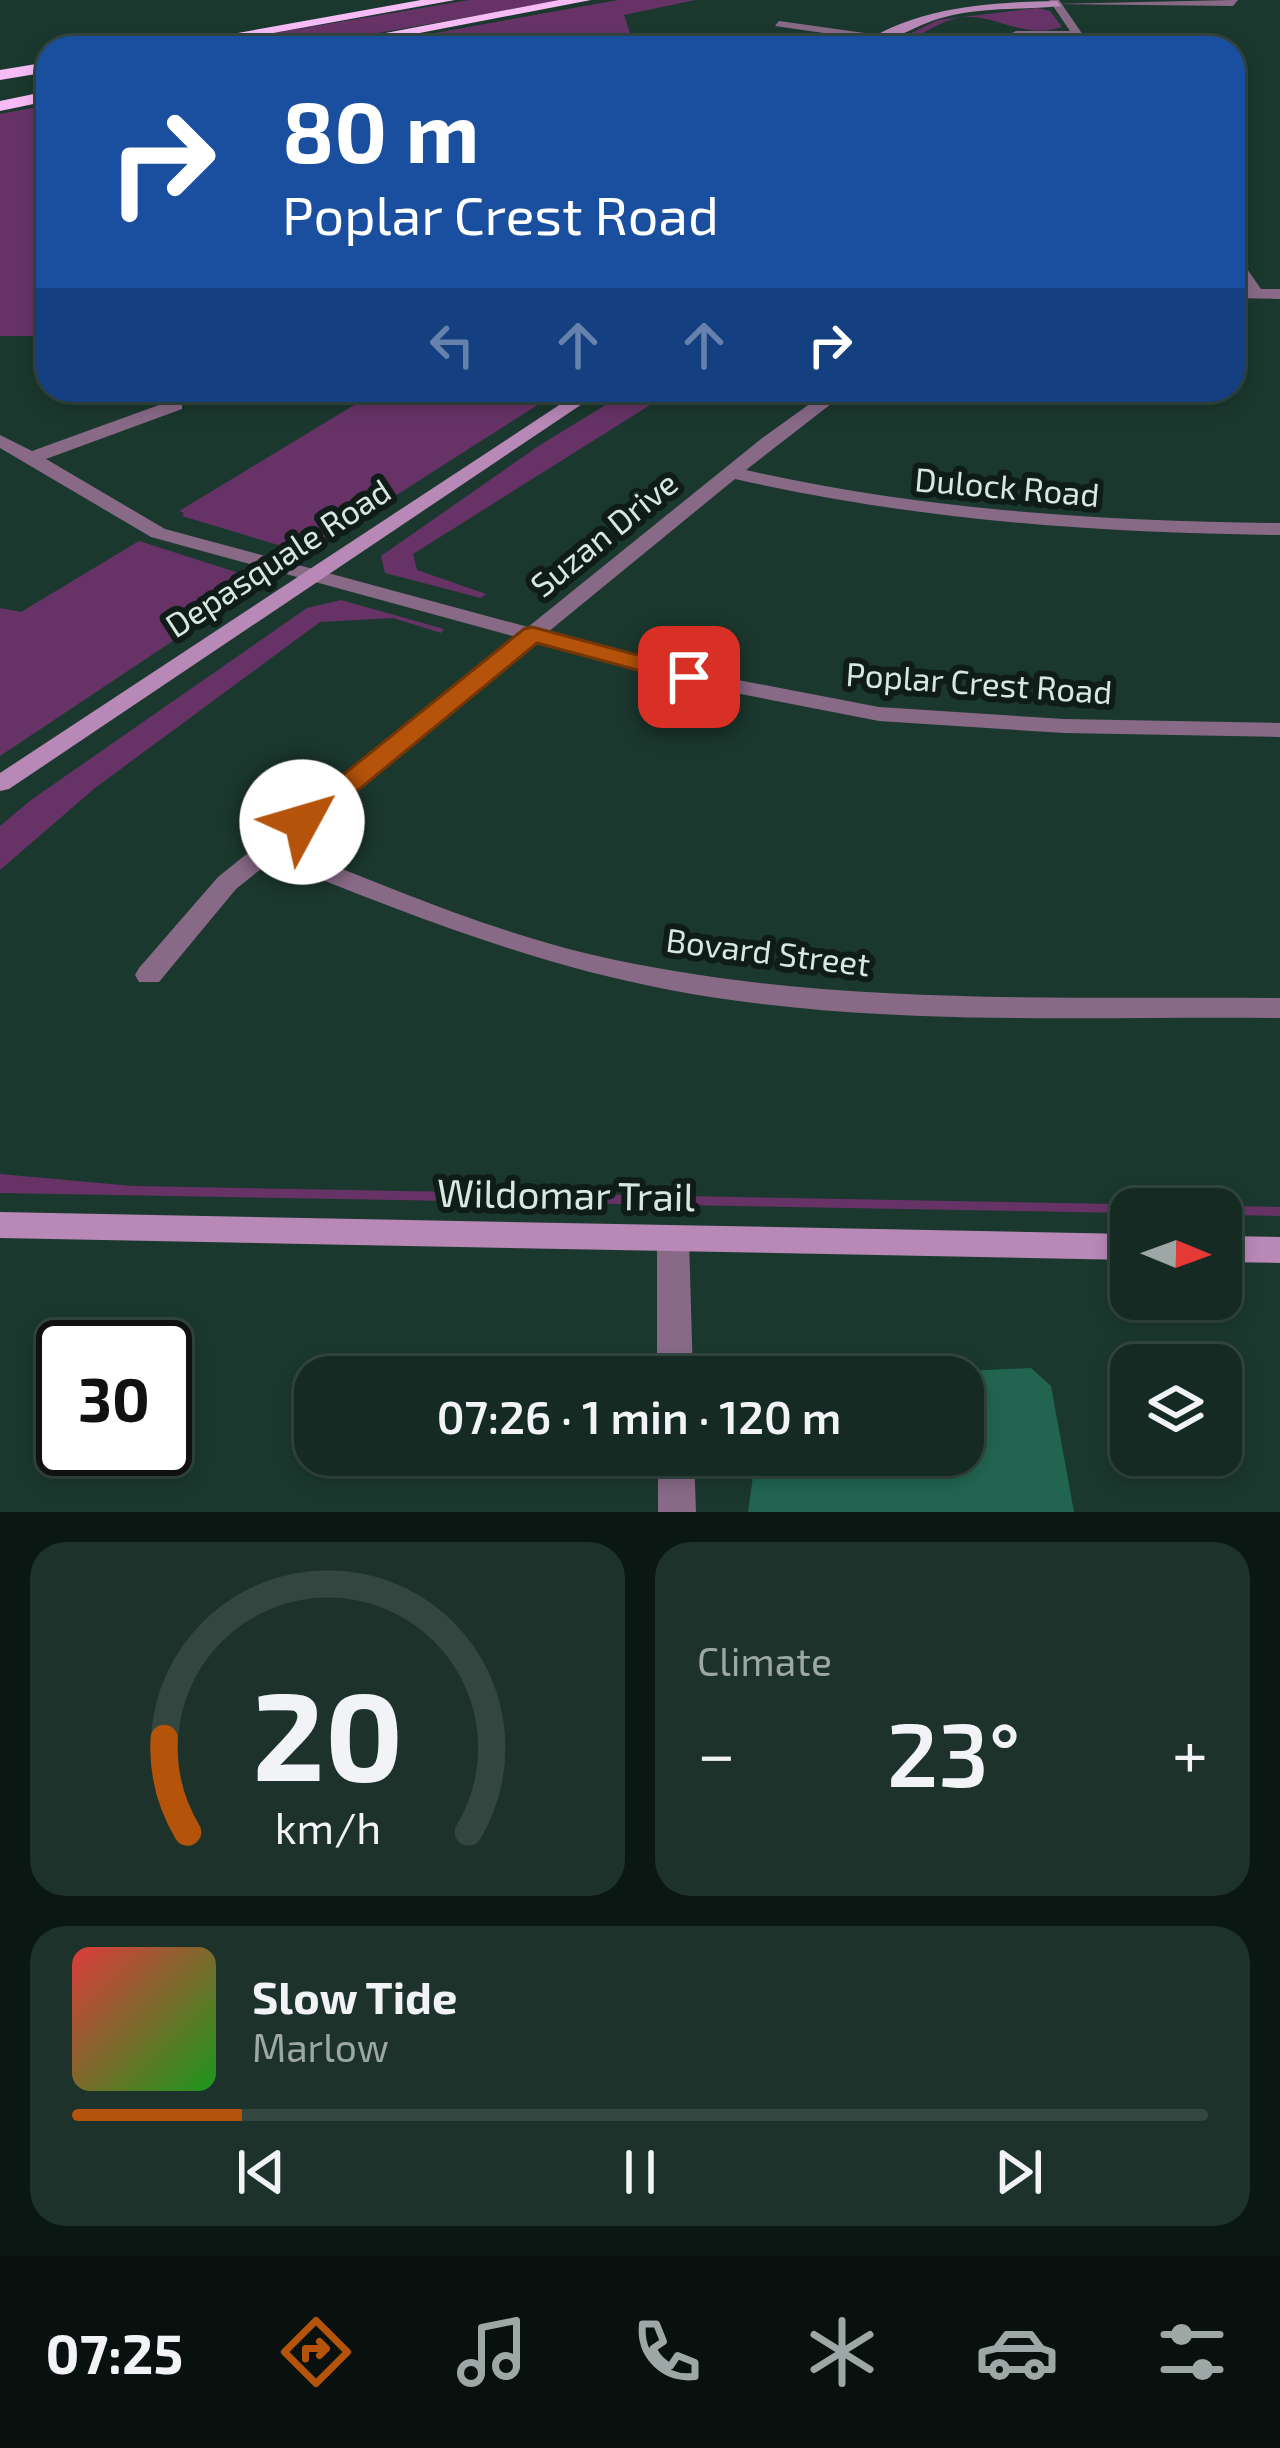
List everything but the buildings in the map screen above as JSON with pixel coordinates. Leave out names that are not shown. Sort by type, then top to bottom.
[{"type":"highway","points":[[234,36],[448,0]]},
{"type":"highway","points":[[382,36],[584,0]]},
{"type":"highway","points":[[0,75],[36,69]]},
{"type":"highway","points":[[0,105],[36,98]]},
{"type":"street","points":[[883,36],[912,20],[957,10],[1055,2],[1078,34]]},
{"type":"street","points":[[779,25],[864,36]]},
{"type":"street","points":[[1012,36],[1078,34]]},
{"type":"street","points":[[1245,276],[1257,294]]},
{"type":"street","points":[[1245,294],[1280,294]]},
{"type":"street","name":"Depasquale Road","points":[[0,784],[577,402]]},
{"type":"street","name":"Suzan Drive","points":[[149,975],[227,883],[731,472],[824,402]]},
{"type":"street","points":[[34,457],[176,405]]},
{"type":"street","name":"Poplar Crest Road","points":[[0,440],[158,532],[689,677],[879,714],[1064,726],[1280,730]]},
{"type":"street","name":"Dulock Road","points":[[731,472],[812,493],[934,513],[1135,528],[1280,529]]},
{"type":"street","name":"Bovard Street","points":[[269,849],[497,938],[590,964],[730,990],[856,1001],[1280,1007]]},
{"type":"street","name":"Wildomar Trail","points":[[0,1225],[1110,1247]]},
{"type":"street","points":[[673,1239],[675,1356]]},
{"type":"street","points":[[1242,1249],[1280,1250]]},
{"type":"street","points":[[676,1476],[677,1512]]},
{"type":"lane","points":[[1055,2],[1233,4],[1235,0]]},
{"type":"shaded area","points":[[469,0],[563,0],[361,36],[258,36]]},
{"type":"shaded area","points":[[618,0],[695,0],[624,15],[631,36],[418,36]]},
{"type":"shaded area","points":[[1037,8],[1050,11],[1062,27],[1024,29],[969,17],[905,36],[938,20]]},
{"type":"shaded area","points":[[36,107],[36,336],[0,336],[0,114]]},
{"type":"shaded area","points":[[359,402],[542,402],[320,544],[288,548],[182,516],[179,511]]},
{"type":"shaded area","points":[[610,402],[655,402],[413,554],[417,570],[486,594],[481,598],[385,573],[381,556]]},
{"type":"shaded area","points":[[139,541],[245,575],[248,591],[0,756],[0,608],[21,612]]},
{"type":"shaded area","points":[[341,600],[444,629],[441,633],[393,618],[320,622],[95,788],[0,870],[0,826],[31,800],[307,608]]},
{"type":"shaded area","points":[[0,1174],[133,1186],[1110,1204],[1110,1213],[0,1193]]},
{"type":"shaded area","points":[[1242,1206],[1280,1207],[1280,1216],[1242,1215]]},
{"type":"shaded area","points":[[1031,1368],[1051,1386],[1074,1512],[748,1512],[753,1476],[984,1476],[984,1370]]},
{"type":"route","points":[[302,822],[532,634],[689,677]]}]
